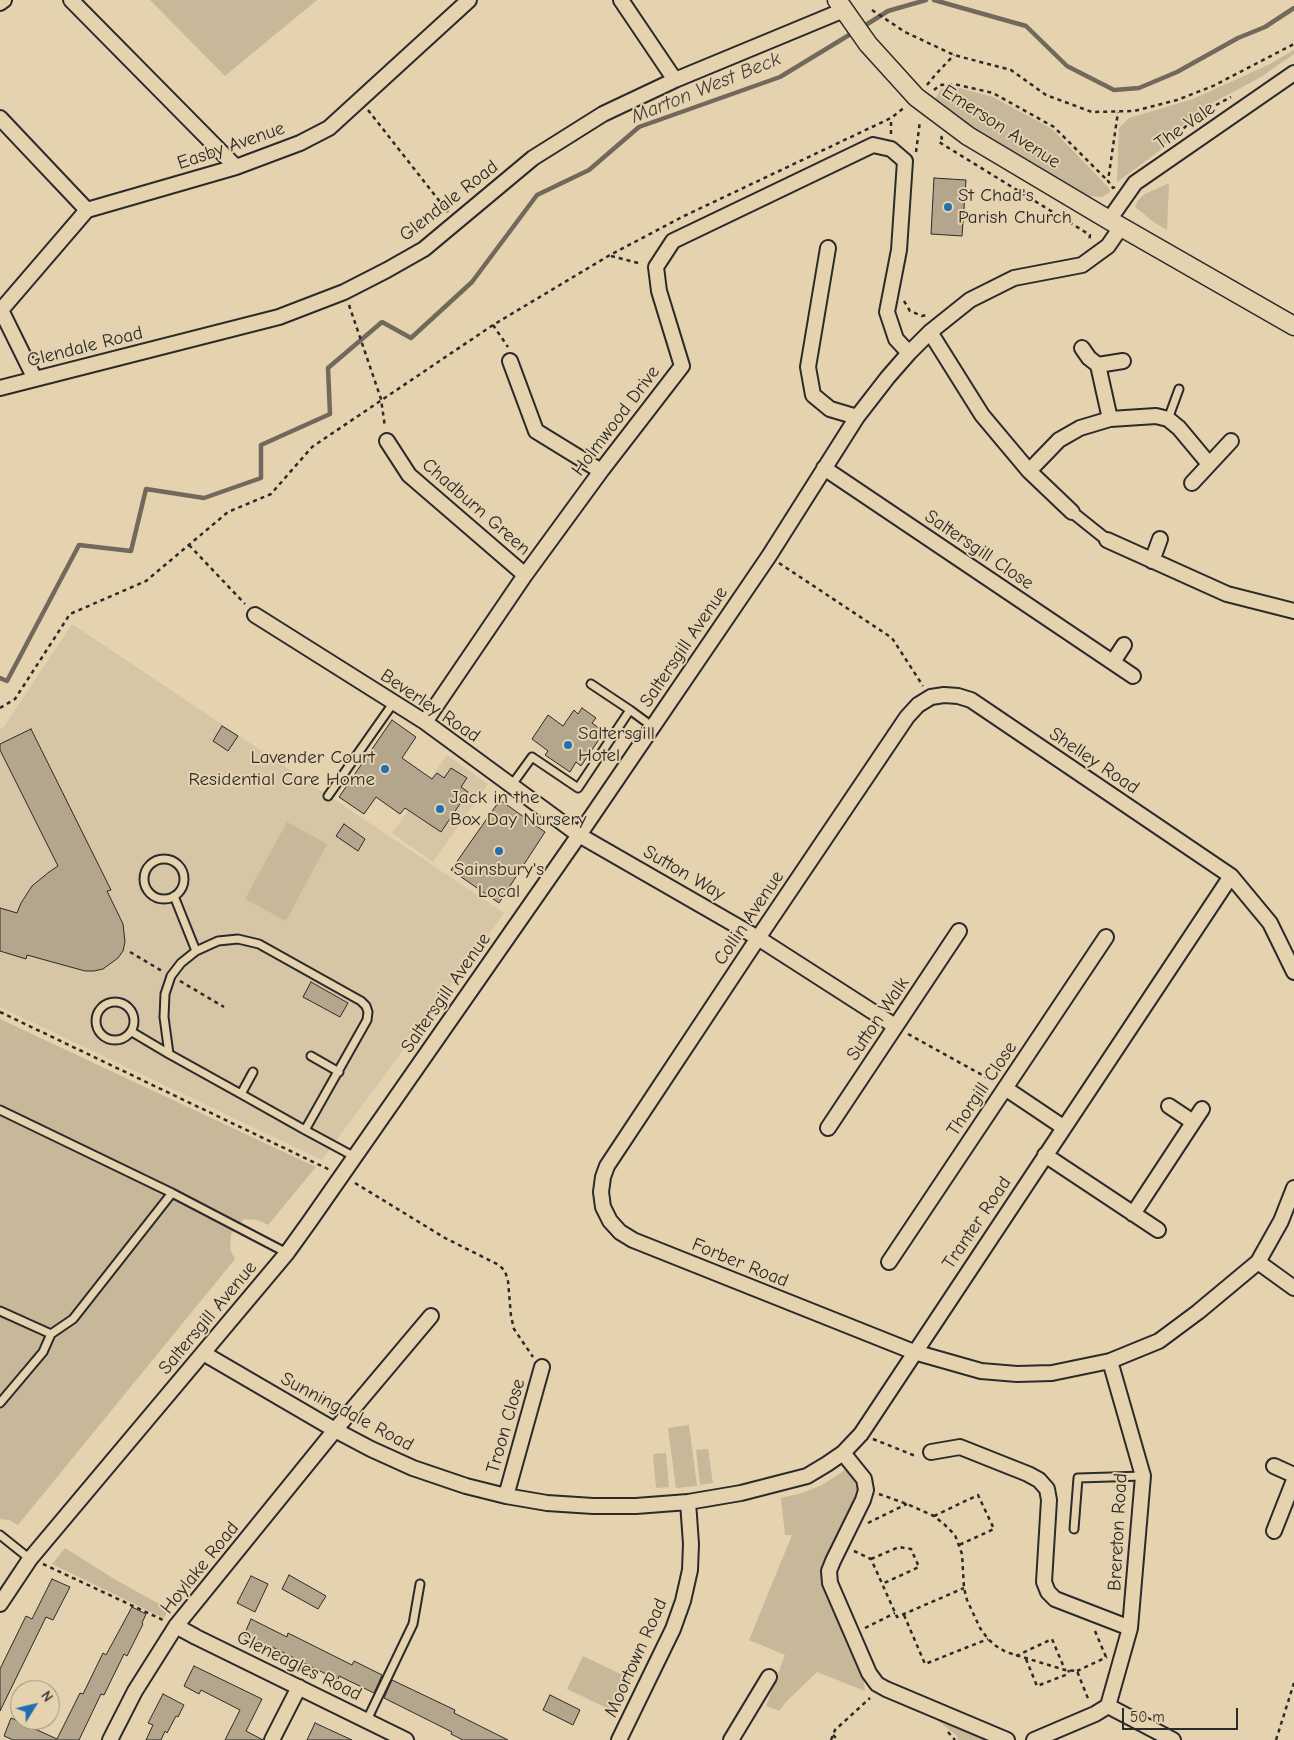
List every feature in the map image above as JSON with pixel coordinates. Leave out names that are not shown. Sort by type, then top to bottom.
[{"type":"street","points":[[0,3],[4,0]]},
{"type":"street","points":[[71,0],[236,167]]},
{"type":"street","name":"Easby Avenue","points":[[87,210],[236,167],[300,142],[328,128],[469,0]]},
{"type":"street","points":[[621,0],[675,80]]},
{"type":"street","name":"Glendale Road","points":[[0,388],[279,317],[344,292],[424,249],[533,158],[603,114],[675,80],[844,11]]},
{"type":"street","name":"Emerson Avenue","points":[[844,11],[914,101],[968,136],[1294,326]]},
{"type":"street","name":"The Vale","points":[[930,332],[970,300],[1014,278],[1082,265],[1108,246],[1115,223],[1135,183],[1294,73]]},
{"type":"street","points":[[0,118],[87,210],[1,308],[35,378]]},
{"type":"street","points":[[656,267],[673,241],[873,145],[891,149],[910,158],[899,250],[887,312],[896,340],[909,353]]},
{"type":"street","points":[[828,248],[808,367],[813,395],[830,409],[857,417]]},
{"type":"street","name":"Holmwood Drive","points":[[425,722],[525,574],[682,366],[659,291],[656,267]]},
{"type":"street","points":[[930,332],[982,414],[1029,471],[1072,512],[1107,540],[1227,594],[1294,611]]},
{"type":"street","name":"Saltersgill Avenue","points":[[0,1604],[30,1559],[287,1253],[343,1176],[354,1157],[653,727],[769,556],[857,417],[888,377],[930,332]]},
{"type":"street","points":[[1082,348],[1089,358],[1098,365],[1110,419]]},
{"type":"street","points":[[510,361],[536,431],[601,471]]},
{"type":"street","points":[[1098,365],[1123,361]]},
{"type":"street","points":[[1029,471],[1059,440],[1080,428],[1110,419],[1156,416],[1168,419],[1179,428],[1209,464]]},
{"type":"street","name":"Chadburn Green","points":[[387,441],[409,475],[525,574]]},
{"type":"street","points":[[1192,483],[1231,441]]},
{"type":"street","name":"Saltersgill Close","points":[[824,468],[1133,676]]},
{"type":"street","points":[[1152,560],[1160,539]]},
{"type":"street","name":"Beverley Road","points":[[255,615],[425,722],[579,835]]},
{"type":"street","points":[[1113,662],[1124,645]]},
{"type":"street","name":"Shelley Road","points":[[931,697],[944,695],[958,696],[971,700],[1230,876],[1270,923],[1294,972]]},
{"type":"street","name":"Collin Avenue","points":[[607,1166],[907,717],[918,705],[931,697]]},
{"type":"street","name":"Sutton Way","points":[[579,835],[758,938],[895,1026]]},
{"type":"street","name":"Tranter Road","points":[[688,1502],[741,1493],[807,1476],[843,1453],[860,1434],[1230,876]]},
{"type":"street","name":"Sutton Walk","points":[[828,1128],[959,931]]},
{"type":"street","name":"Thorgill Close","points":[[889,1262],[1106,937]]},
{"type":"street","points":[[1005,1088],[1063,1127]]},
{"type":"street","points":[[1169,1106],[1194,1122]]},
{"type":"street","points":[[1133,1214],[1202,1109]]},
{"type":"street","points":[[1044,1155],[1158,1230]]},
{"type":"street","name":"Forber Road","points":[[607,1166],[601,1192],[603,1207],[610,1221],[620,1232],[633,1240],[914,1352],[981,1371],[1017,1374],[1052,1373],[1110,1361],[1159,1340],[1198,1312],[1258,1262]]},
{"type":"street","points":[[1294,1188],[1281,1220],[1258,1262],[1294,1288]]},
{"type":"street","name":"Hoylake Road","points":[[110,1740],[135,1690],[176,1626],[335,1430],[431,1316]]},
{"type":"street","name":"Sunningdale Road","points":[[203,1353],[371,1449],[413,1468],[466,1486],[506,1496],[547,1503],[636,1506],[688,1502]]},
{"type":"street","name":"Brereton Road","points":[[1108,1706],[1130,1628],[1143,1476],[1110,1361]]},
{"type":"street","name":"Troon Close","points":[[506,1496],[542,1367]]},
{"type":"street","points":[[931,1452],[960,1447],[1039,1480],[1047,1489],[1049,1500],[1044,1582],[1048,1592],[1055,1599],[1130,1628]]},
{"type":"street","points":[[843,1453],[864,1479],[866,1490],[829,1571],[830,1583],[869,1673],[877,1684],[886,1690],[1007,1740]]},
{"type":"street","points":[[1274,1466],[1294,1475]]},
{"type":"street","points":[[1274,1531],[1294,1480]]},
{"type":"street","name":"Moortown Road","points":[[619,1740],[673,1629],[683,1601],[690,1570],[691,1544],[688,1502]]},
{"type":"street","name":"Gleneagles Road","points":[[176,1626],[406,1740]]},
{"type":"street","points":[[731,1740],[769,1677]]},
{"type":"street","points":[[272,1740],[299,1687]]},
{"type":"street","points":[[1034,1740],[1095,1714],[1108,1706],[1173,1740]]},
{"type":"lane","points":[[1168,419],[1179,389]]},
{"type":"lane","points":[[591,684],[653,727]]},
{"type":"lane","points":[[328,796],[394,702]]},
{"type":"lane","points":[[511,786],[532,757],[578,788],[630,710]]},
{"type":"lane","points":[[165,858],[181,868],[184,880],[183,887],[174,896],[161,898],[149,892],[144,880],[148,867],[152,862],[165,858]]},
{"type":"lane","points":[[174,896],[196,951]]},
{"type":"lane","points":[[168,1054],[164,1018],[165,994],[171,976],[181,963],[196,951],[218,941],[238,939],[259,944],[360,1000],[366,1006],[368,1012],[367,1020],[305,1130]]},
{"type":"lane","points":[[110,1002],[117,1002],[129,1007],[135,1019],[132,1032],[128,1036],[116,1041],[105,1037],[97,1028],[96,1022],[100,1010],[110,1002]]},
{"type":"lane","points":[[132,1032],[168,1054],[354,1157]]},
{"type":"lane","points":[[311,1056],[339,1072]]},
{"type":"lane","points":[[241,1094],[253,1072]]},
{"type":"lane","points":[[0,1110],[172,1193],[287,1253]]},
{"type":"lane","points":[[0,1403],[43,1352],[51,1334],[72,1319],[172,1193]]},
{"type":"lane","points":[[0,1311],[51,1334]]},
{"type":"lane","points":[[1074,1528],[1078,1478],[1143,1476]]},
{"type":"lane","points":[[0,1535],[30,1559]]},
{"type":"lane","points":[[367,1720],[413,1624],[420,1584]]},
{"type":"path","points":[[872,10],[905,32],[954,55],[1011,70],[1046,95],[1092,112],[1134,111],[1176,100],[1204,89],[1282,52],[1294,44]]},
{"type":"path","points":[[914,101],[954,55]]},
{"type":"path","points":[[0,708],[15,699],[70,614],[146,581],[228,512],[271,494],[312,447],[493,325],[610,255],[684,216],[891,118],[940,85],[954,84],[993,93],[1054,127],[1113,188]]},
{"type":"path","points":[[359,99],[456,222]]},
{"type":"path","points":[[1108,181],[1118,112]]},
{"type":"path","points":[[915,116],[927,126]]},
{"type":"path","points":[[910,158],[920,120]]},
{"type":"path","points":[[935,132],[942,138],[939,142],[1090,235],[1088,247]]},
{"type":"path","points":[[610,255],[656,267]]},
{"type":"path","points":[[344,292],[382,399],[387,441]]},
{"type":"path","points":[[902,298],[910,311],[922,316],[930,314]]},
{"type":"path","points":[[493,325],[508,347],[510,361]]},
{"type":"path","points":[[190,545],[255,615]]},
{"type":"path","points":[[769,556],[892,638],[931,697]]},
{"type":"path","points":[[0,1012],[343,1176],[445,1238],[499,1265],[508,1281],[514,1329],[529,1352],[542,1367]]},
{"type":"path","points":[[895,1026],[1005,1088]]},
{"type":"path","points":[[860,1434],[913,1455],[931,1452]]},
{"type":"path","points":[[866,1490],[907,1504],[934,1516],[955,1535],[962,1554],[964,1588],[973,1614],[988,1639],[996,1646],[1016,1656],[1067,1670],[1076,1671],[1106,1657],[1121,1660]]},
{"type":"path","points":[[934,1516],[978,1495],[994,1529],[959,1545]]},
{"type":"path","points":[[853,1521],[862,1526],[907,1504]]},
{"type":"path","points":[[841,1545],[871,1559],[897,1617],[964,1588]]},
{"type":"path","points":[[871,1559],[899,1547],[911,1549],[919,1567],[882,1584]]},
{"type":"path","points":[[30,1559],[176,1626]]},
{"type":"path","points":[[1087,1612],[1106,1657]]},
{"type":"path","points":[[852,1634],[895,1613]]},
{"type":"path","points":[[904,1614],[925,1664],[988,1639]]},
{"type":"path","points":[[1016,1656],[1052,1639],[1068,1674],[1037,1686],[1026,1659]]},
{"type":"path","points":[[1076,1671],[1095,1714]]},
{"type":"path","points":[[1276,1740],[1294,1683]]},
{"type":"path","points":[[831,1740],[835,1730],[870,1697],[877,1684]]},
{"type":"path","points":[[833,1735],[838,1740]]},
{"type":"shaded area","points":[[150,0],[317,0],[225,76]]},
{"type":"shaded area","points":[[1294,50],[1294,54],[1261,77],[1214,102],[1188,120],[1158,152],[1117,182],[1119,128],[1129,118],[1193,99],[1270,64]]},
{"type":"shaded area","points":[[952,86],[993,97],[1052,129],[1109,188],[1110,192],[1102,197],[1087,196],[976,132],[935,99],[941,89]]},
{"type":"shaded area","points":[[1169,183],[1167,230],[1135,207],[1138,200],[1145,194]]},
{"type":"shaded area","points":[[72,624],[504,913],[322,1160],[0,1007],[0,728],[3,728]]},
{"type":"shaded area","name":"Jack in the Box Day Nursery","points":[[447,755],[488,784],[433,862],[392,833]]},
{"type":"shaded area","points":[[287,822],[327,844],[286,921],[245,899]]},
{"type":"shaded area","points":[[0,1019],[316,1167],[268,1225],[258,1220],[244,1219],[231,1234],[230,1249],[235,1259],[18,1525],[9,1520],[0,1519]]},
{"type":"shaded area","points":[[689,1425],[697,1486],[676,1488],[668,1428]]},
{"type":"shaded area","points":[[708,1449],[713,1483],[700,1485],[696,1450]]},
{"type":"shaded area","points":[[666,1453],[669,1487],[656,1488],[653,1454]]},
{"type":"shaded area","points":[[845,1470],[856,1478],[860,1490],[825,1560],[822,1576],[864,1682],[865,1691],[817,1672],[779,1711],[766,1706],[785,1655],[749,1640],[792,1535],[785,1535],[781,1498],[802,1493],[822,1485]]},
{"type":"shaded area","points":[[65,1548],[116,1580],[170,1610],[163,1618],[52,1564]]},
{"type":"shaded area","points":[[583,1656],[631,1679],[615,1712],[567,1689]]},
{"type":"shaded area","points":[[933,1717],[990,1740],[959,1740],[955,1734]]},
{"type":"building","name":"St Chad's Parish Church","points":[[934,178],[966,180],[962,236],[931,234]]},
{"type":"building","name":"Saltersgill Hotel","points":[[582,708],[596,718],[592,723],[604,732],[581,766],[576,762],[570,772],[545,755],[548,751],[532,739],[548,715],[563,726],[574,710],[578,714]]},
{"type":"building","name":"Lavender Court Residential Care Home","points":[[392,720],[416,737],[402,758],[432,779],[437,773],[444,778],[451,768],[467,778],[461,787],[468,792],[441,832],[405,808],[400,814],[376,797],[364,814],[339,797]]},
{"type":"building","points":[[222,726],[238,736],[228,751],[213,741]]},
{"type":"building","points":[[31,729],[111,890],[107,891],[123,924],[125,942],[123,951],[118,958],[103,969],[85,971],[27,955],[26,959],[0,951],[0,908],[17,913],[32,886],[58,866],[0,750],[0,744]]},
{"type":"building","name":"Sainsbury's Local","points":[[500,800],[545,832],[499,903],[451,870]]},
{"type":"building","points":[[344,824],[365,839],[358,851],[336,836]]},
{"type":"building","points":[[311,982],[348,1003],[340,1017],[303,997]]},
{"type":"building","points":[[289,1575],[326,1596],[318,1609],[282,1589]]},
{"type":"building","points":[[251,1576],[268,1584],[255,1612],[237,1603]]},
{"type":"building","points":[[52,1579],[70,1587],[53,1620],[46,1617],[15,1680],[10,1680],[10,1691],[0,1711],[0,1669],[26,1616],[32,1619]]},
{"type":"building","points":[[132,1607],[146,1614],[127,1656],[124,1654],[104,1695],[101,1694],[79,1740],[13,1740],[4,1736],[10,1721],[10,1730],[37,1730],[57,1739],[80,1693],[83,1694],[103,1653],[106,1655]]},
{"type":"building","points":[[251,1619],[287,1637],[288,1633],[352,1665],[354,1661],[382,1675],[374,1693],[339,1676],[338,1680],[244,1635]]},
{"type":"building","points":[[194,1666],[262,1699],[246,1731],[263,1740],[225,1740],[240,1710],[201,1690],[199,1694],[184,1686]]},
{"type":"building","points":[[392,1680],[455,1710],[454,1713],[508,1740],[463,1740],[451,1734],[452,1732],[384,1698]]},
{"type":"building","points":[[163,1694],[184,1705],[167,1733],[165,1731],[161,1740],[146,1740],[153,1725],[148,1723]]},
{"type":"building","points":[[550,1695],[580,1710],[573,1725],[543,1710]]},
{"type":"building","points":[[315,1723],[352,1740],[307,1740]]},
{"type":"waterway","name":"Marton West Beck","points":[[861,28],[888,11],[926,0]]},
{"type":"waterway","name":"Marton West Beck","points":[[934,0],[1026,26],[1067,66],[1114,90],[1139,88],[1177,72],[1238,38],[1265,27],[1294,8]]},
{"type":"waterway","name":"Marton West Beck","points":[[0,678],[7,681],[79,545],[131,551],[146,489],[204,498],[261,478],[261,445],[330,414],[328,368],[382,322],[411,338],[472,282],[537,195],[589,170],[639,127],[780,77],[854,32]]},
{"type":"place","name":"St Chad's Parish Church","points":[[948,207]]},
{"type":"place","name":"Saltersgill Hotel","points":[[568,745]]},
{"type":"place","name":"Lavender Court Residential Care Home","points":[[385,769]]},
{"type":"place","name":"Jack in the Box Day Nursery","points":[[440,809]]},
{"type":"place","name":"Sainsbury's Local","points":[[499,851]]}]
